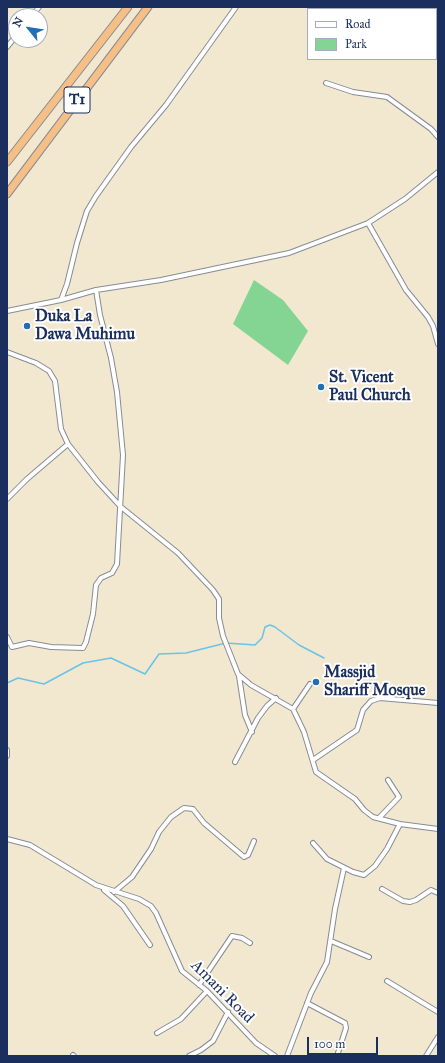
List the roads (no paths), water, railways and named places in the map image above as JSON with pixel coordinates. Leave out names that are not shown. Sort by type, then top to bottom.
[{"type":"highway","name":"T1","points":[[7,162],[128,7]]},
{"type":"highway","name":"T1","points":[[7,194],[148,7]]},
{"type":"street","points":[[61,300],[67,284],[76,242],[87,211],[131,147],[166,105],[236,7]]},
{"type":"street","points":[[326,83],[353,92],[387,97],[431,129],[438,137]]},
{"type":"street","points":[[7,311],[61,300],[96,290],[161,280],[289,253],[368,223],[405,199],[438,172]]},
{"type":"street","points":[[368,223],[406,290],[428,317],[438,344]]},
{"type":"street","points":[[7,637],[12,647],[29,644],[67,649],[84,647],[92,614],[96,585],[101,578],[112,573],[117,564],[123,455],[120,410],[111,358],[100,315],[96,290]]},
{"type":"street","points":[[7,352],[36,363],[53,375],[61,429],[68,444],[98,482],[121,507],[178,553],[218,596],[223,636],[239,676],[245,715],[252,732]]},
{"type":"street","points":[[7,499],[27,479],[68,444]]},
{"type":"street","points":[[239,676],[251,685],[293,708],[304,732],[315,770],[354,799],[369,814],[400,824],[438,829]]},
{"type":"street","points":[[293,708],[310,684]]},
{"type":"street","points":[[235,762],[258,718],[267,706],[276,698]]},
{"type":"street","points":[[313,760],[357,730],[363,710],[371,701],[380,698],[438,704]]},
{"type":"street","points":[[7,750],[7,756]]},
{"type":"street","points":[[379,818],[399,797],[388,780]]},
{"type":"street","points":[[114,892],[132,876],[151,848],[157,835],[171,817],[184,808],[194,809],[199,819],[244,857],[248,855],[254,841]]},
{"type":"street","points":[[313,844],[327,859],[360,875],[364,875],[368,873],[387,849],[400,824]]},
{"type":"street","name":"Amani Road","points":[[7,839],[23,842],[99,886],[139,899],[150,906],[156,913],[179,965],[187,976],[207,991],[256,1043],[275,1056]]},
{"type":"street","points":[[287,1056],[307,1003],[326,966],[335,909],[344,868]]},
{"type":"street","points":[[99,886],[119,902],[150,946]]},
{"type":"street","points":[[382,889],[403,901],[410,902],[416,900],[431,890],[438,893]]},
{"type":"street","points":[[199,985],[232,936],[242,938],[250,943]]},
{"type":"street","points":[[331,941],[369,957]]},
{"type":"street","points":[[387,981],[438,1012]]},
{"type":"street","points":[[157,1033],[181,1019],[207,991]]},
{"type":"street","points":[[307,1003],[345,1023],[346,1028],[337,1056]]},
{"type":"street","points":[[189,1056],[211,1043],[228,1012]]},
{"type":"street","points":[[426,1056],[438,1037]]},
{"type":"waterway","points":[[7,683],[18,678],[44,684],[83,663],[111,658],[145,674],[159,654],[186,653],[226,643],[255,645],[262,638],[265,627],[270,625],[299,645],[324,658]]},
{"type":"place","name":"Duka La Dawa Muhimu","points":[[27,326]]},
{"type":"place","name":"St. Vicent Paul Church","points":[[321,387]]},
{"type":"place","name":"Massjid Shariff Mosque","points":[[316,682]]}]
